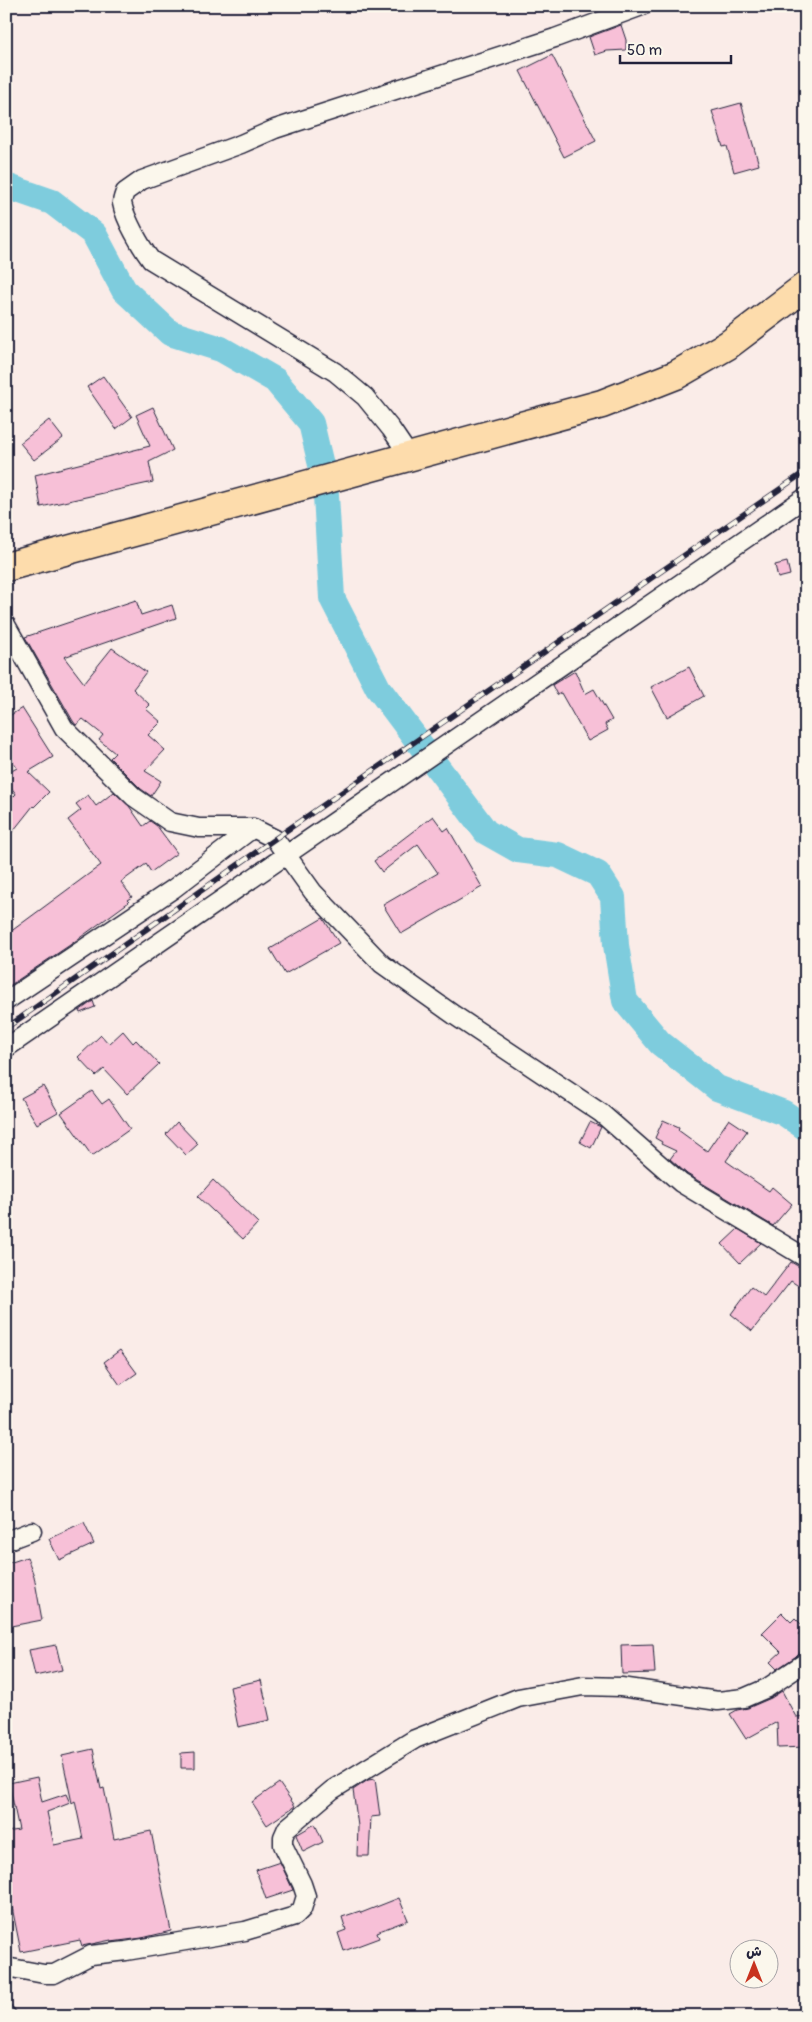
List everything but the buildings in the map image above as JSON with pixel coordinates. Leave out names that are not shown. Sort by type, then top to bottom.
[{"type":"main road","points":[[6,567],[602,404],[676,375],[728,345],[806,286]]},
{"type":"street","points":[[410,457],[391,429],[365,397],[335,372],[151,260],[141,248],[130,224],[122,202],[125,192],[142,180],[241,144],[275,129],[548,40],[635,7]]},
{"type":"street","points":[[6,1048],[285,854],[806,497]]},
{"type":"street","points":[[6,625],[64,728],[134,797],[170,822],[199,828],[253,828],[275,839],[313,892],[382,964],[454,1015],[601,1113],[681,1183],[806,1258]]},
{"type":"street","points":[[6,1001],[173,889],[253,828]]},
{"type":"street","points":[[6,1541],[32,1531]]},
{"type":"street","points":[[6,1967],[54,1974],[91,1955],[126,1951],[245,1930],[295,1916],[302,1909],[306,1896],[283,1845],[283,1837],[287,1828],[332,1790],[415,1739],[518,1698],[583,1686],[622,1688],[718,1701],[744,1698],[767,1688],[806,1662]]},
{"type":"waterway","points":[[6,186],[52,202],[94,234],[124,290],[170,333],[221,349],[275,380],[311,423],[326,495],[332,598],[378,688],[486,832],[518,850],[558,855],[598,874],[613,897],[616,945],[625,1001],[660,1043],[717,1088],[784,1113],[806,1128]]},
{"type":"railway","points":[[6,1028],[293,826],[806,471]]}]
